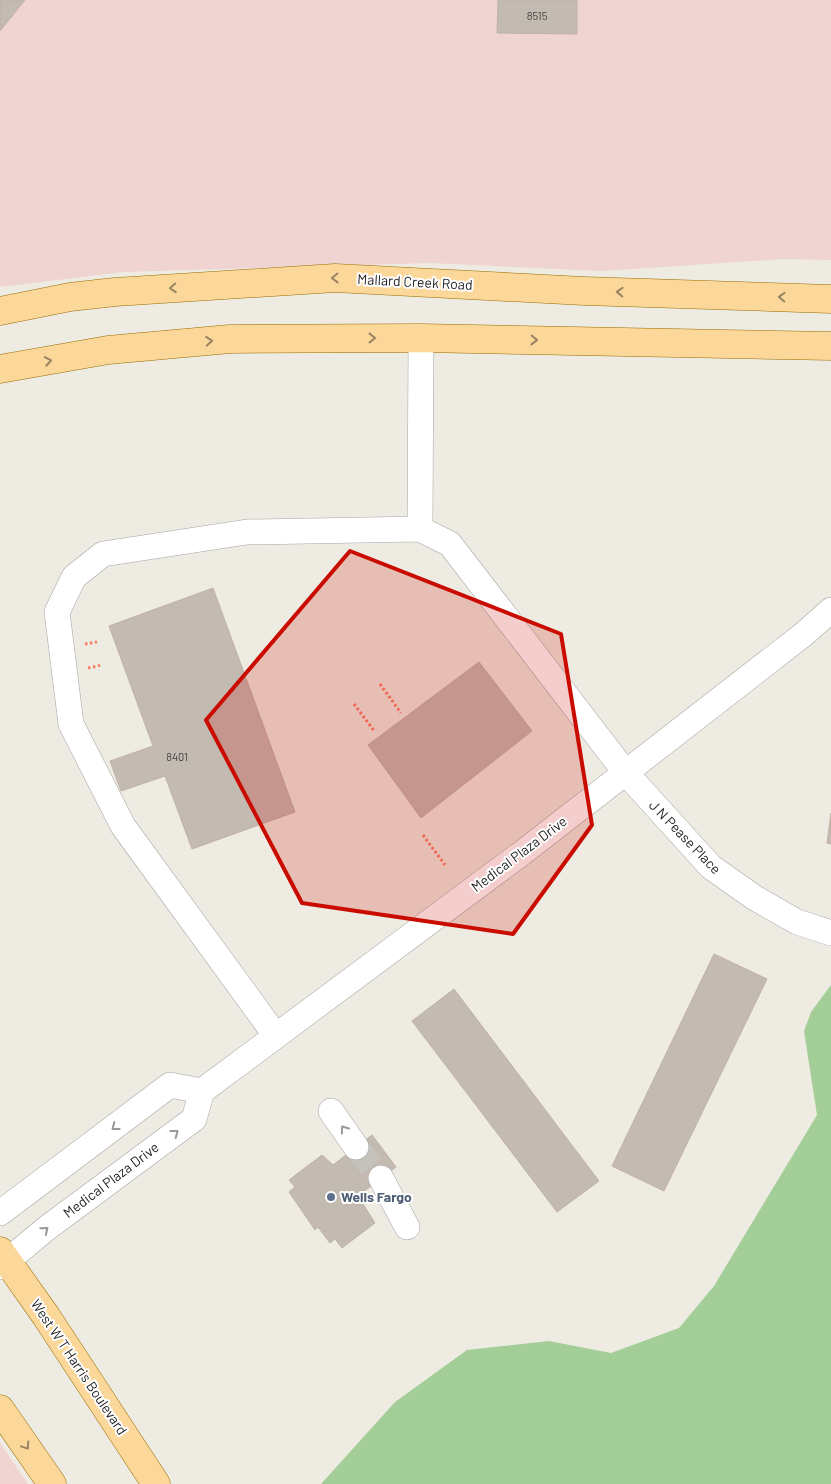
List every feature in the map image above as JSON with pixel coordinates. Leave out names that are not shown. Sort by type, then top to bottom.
[{"type":"main road","name":"Mallard Creek Road","points":[[0,311],[115,292],[335,278],[584,291],[831,299]]},
{"type":"main road","points":[[0,370],[108,350],[230,339],[421,338],[831,346]]},
{"type":"main road","name":"West W T Harris Boulevard","points":[[2,1260],[156,1484]]},
{"type":"main road","points":[[0,1409],[52,1484]]},
{"type":"street","points":[[276,1036],[122,826],[71,724],[57,612],[74,576],[103,554],[247,532],[420,529],[421,338]]},
{"type":"street","name":"J N Pease Place","points":[[420,529],[450,544],[625,772],[711,867],[755,898],[797,922],[831,933]]},
{"type":"street","name":"Medical Plaza Drive","points":[[2,1260],[194,1119],[202,1091],[522,852],[797,640],[831,610]]},
{"type":"street","points":[[0,1213],[170,1085],[202,1091]]},
{"type":"street","points":[[331,1111],[356,1147]]},
{"type":"street","points":[[381,1178],[407,1227]]},
{"type":"path","points":[[380,684],[401,713]]},
{"type":"path","points":[[354,704],[375,732]]},
{"type":"path","points":[[423,835],[445,865]]},
{"type":"highlighted area","points":[[350,551],[561,634],[592,825],[513,934],[302,903],[206,720]]},
{"type":"shaded area","points":[[0,0],[831,0],[831,260],[784,259],[602,271],[430,263],[123,272],[0,287]]},
{"type":"shaded area","points":[[0,1443],[28,1484],[0,1484]]},
{"type":"green space","points":[[831,985],[831,1484],[321,1484],[395,1402],[467,1350],[549,1341],[611,1353],[679,1328],[714,1286],[817,1115],[804,1031],[811,1012]]},
{"type":"building","points":[[0,0],[25,0],[0,31]]},
{"type":"building","points":[[498,0],[577,0],[577,34],[497,33]]},
{"type":"building","points":[[213,588],[295,812],[192,849],[165,776],[121,791],[110,761],[153,746],[109,626]]},
{"type":"building","points":[[479,662],[532,731],[421,818],[368,745]]},
{"type":"building","points":[[831,813],[831,844],[827,843]]},
{"type":"building","points":[[714,954],[767,979],[664,1191],[612,1166]]},
{"type":"building","points":[[454,989],[599,1181],[557,1212],[412,1021]]},
{"type":"building","points":[[372,1135],[396,1167],[358,1196],[375,1223],[342,1248],[335,1239],[330,1243],[318,1227],[315,1230],[289,1192],[295,1187],[289,1180],[322,1155],[333,1165]]},
{"type":"tunnel","points":[[356,1147],[381,1178]]},
{"type":"place","name":"Wells Fargo","points":[[331,1197]]}]
